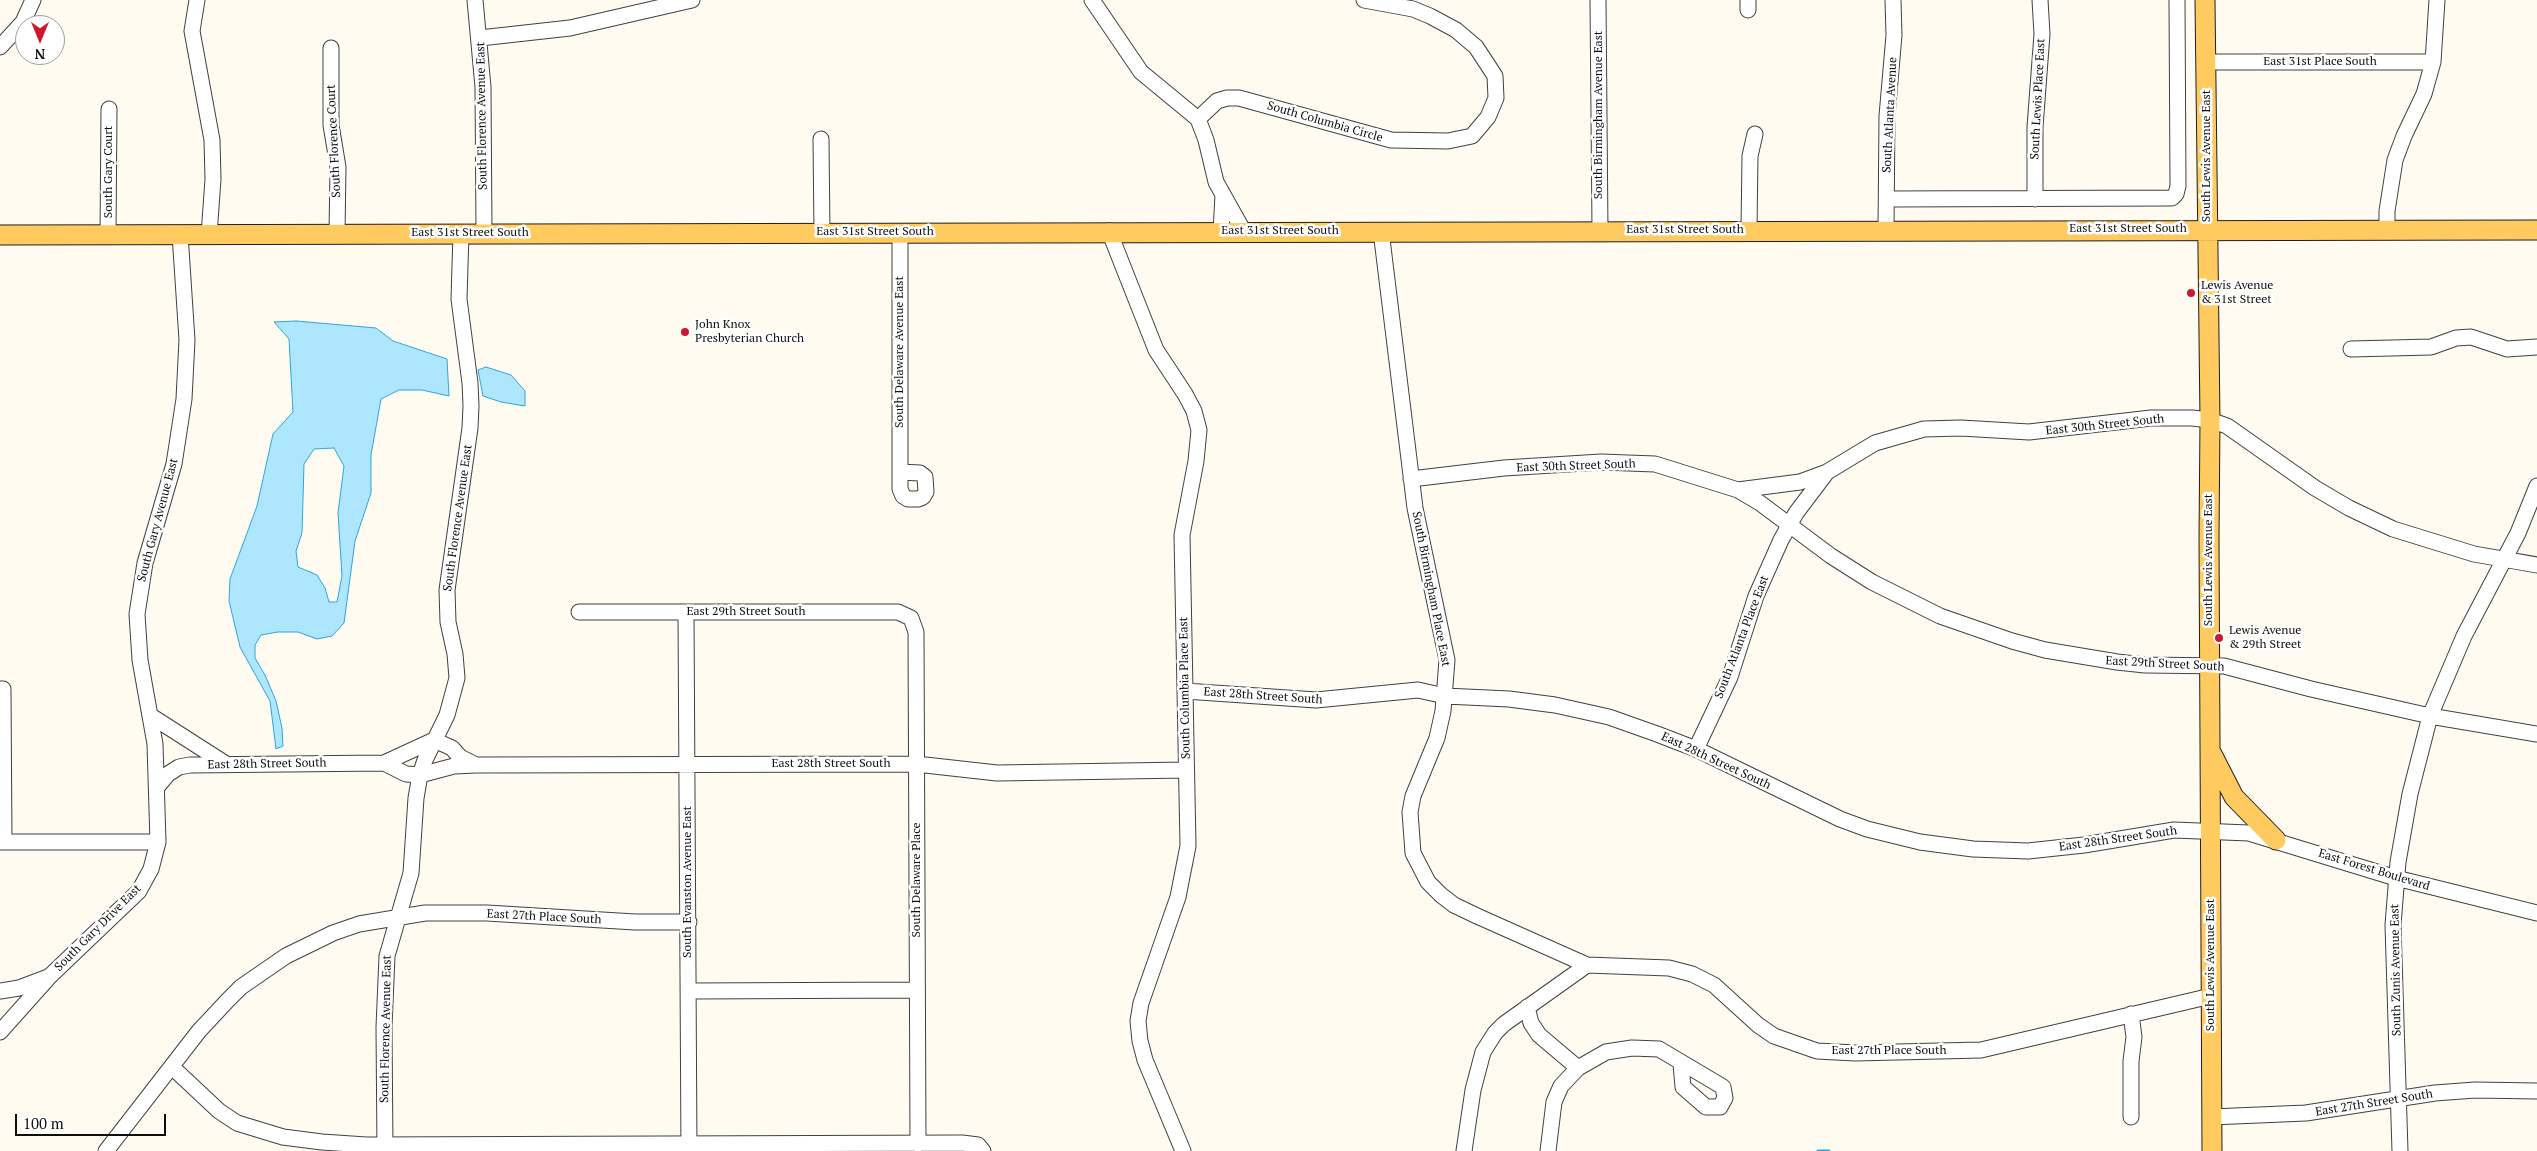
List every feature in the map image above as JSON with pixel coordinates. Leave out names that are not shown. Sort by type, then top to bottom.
[{"type":"main road","name":"South Lewis Avenue East","points":[[2205,0],[2210,420],[2209,666],[2212,1151]]},
{"type":"main road","name":"East 31st Street South","points":[[0,235],[1886,229],[2537,230]]},
{"type":"main road","points":[[2210,749],[2234,798],[2276,840]]},
{"type":"street","points":[[0,47],[23,22],[33,0]]},
{"type":"street","points":[[197,0],[192,31],[212,140],[213,179],[209,235]]},
{"type":"street","name":"South Florence Avenue East","points":[[475,0],[483,87],[484,233]]},
{"type":"street","points":[[480,38],[561,29],[637,5],[692,0]]},
{"type":"street","points":[[1092,0],[1141,72],[1198,119],[1206,140],[1216,182],[1244,232]]},
{"type":"street","name":"South Columbia Circle","points":[[1198,119],[1216,101],[1227,98],[1239,98],[1391,140],[1448,141],[1472,136],[1488,117],[1496,98],[1495,76],[1476,47],[1456,30],[1430,16],[1413,9],[1375,4],[1364,0]]},
{"type":"street","name":"South Birmingham Avenue East","points":[[1598,0],[1600,230]]},
{"type":"street","name":"South Atlanta Avenue","points":[[1886,229],[1887,116],[1894,35],[1892,0]]},
{"type":"street","name":"South Lewis Place East","points":[[2035,199],[2035,127],[2042,34],[2040,0]]},
{"type":"street","points":[[1887,199],[2166,199],[2176,194],[2178,186],[2177,0]]},
{"type":"street","points":[[2387,229],[2387,211],[2395,160],[2424,94],[2433,62],[2438,0]]},
{"type":"street","name":"South Florence Court","points":[[331,48],[331,125],[338,167],[337,234]]},
{"type":"street","name":"East 31st Place South","points":[[2206,62],[2433,62]]},
{"type":"street","name":"South Gary Court","points":[[108,235],[109,109]]},
{"type":"street","name":"East 31st Street South","points":[[1749,230],[1750,156],[1755,134]]},
{"type":"street","points":[[821,139],[822,232]]},
{"type":"street","points":[[1221,232],[1224,195]]},
{"type":"street","name":"South Columbia Place East","points":[[1109,231],[1156,350],[1186,394],[1194,411],[1199,430],[1196,461],[1182,536],[1188,838],[1184,874],[1178,897],[1140,1003],[1138,1022],[1145,1060],[1183,1151]]},
{"type":"street","name":"South Birmingham Place East","points":[[1381,231],[1411,479],[1421,540],[1447,660],[1445,696],[1437,738],[1413,796],[1410,812],[1410,840],[1419,868],[1428,882],[1454,905],[1587,965]]},
{"type":"street","name":"South Delaware Avenue East","points":[[900,232],[900,472]]},
{"type":"street","name":"South Florence Avenue East","points":[[384,1148],[386,971],[389,942],[400,916],[411,873],[416,798],[420,775],[434,740],[447,715],[457,678],[455,654],[448,622],[447,590],[471,406],[470,382],[459,299],[461,233]]},
{"type":"street","name":"South Gary Avenue East","points":[[151,716],[140,660],[137,614],[145,563],[165,503],[174,464],[184,399],[187,340],[180,234]]},
{"type":"street","points":[[2350,349],[2431,347],[2456,338],[2472,337],[2507,349],[2537,347]]},
{"type":"street","name":"East 30th Street South","points":[[1738,490],[1800,482],[1827,472],[1875,443],[1924,428],[2029,432],[2151,418],[2210,420],[2227,426],[2315,488],[2393,530],[2442,546],[2504,560],[2537,565]]},
{"type":"street","name":"East 30th Street South","points":[[1411,479],[1514,468],[1601,462],[1655,464],[1738,490],[1789,525],[1827,472]]},
{"type":"street","name":"South Zunis Avenue East","points":[[2400,1151],[2393,925],[2401,839],[2410,794],[2430,716],[2464,636],[2518,534],[2537,486]]},
{"type":"street","name":"East 29th Street South","points":[[1789,525],[1872,582],[1931,612],[1975,630],[2012,642],[2084,658],[2146,665],[2224,666],[2311,689],[2430,716],[2537,734]]},
{"type":"street","name":"South Atlanta Place East","points":[[1696,749],[1730,677],[1756,596],[1789,525]]},
{"type":"street","name":"East 29th Street South","points":[[580,612],[898,612],[911,618]]},
{"type":"street","name":"South Evanston Avenue East","points":[[686,613],[689,1147]]},
{"type":"street","name":"South Delaware Place","points":[[911,618],[916,632],[918,1144]]},
{"type":"street","points":[[1,689],[2,842],[158,842]]},
{"type":"street","name":"East 28th Street South","points":[[1185,691],[1290,700],[1336,699],[1418,690],[1445,696],[1510,699],[1582,711],[1617,720],[1696,749],[1840,819],[1867,829],[1920,842],[1973,849],[2028,851],[2084,845],[2157,832],[2210,830]]},
{"type":"street","points":[[151,716],[226,764]]},
{"type":"street","name":"South Gary Drive East","points":[[0,1032],[50,976],[139,891],[151,869],[158,842],[158,786],[151,716]]},
{"type":"street","points":[[434,740],[452,748],[460,757],[476,764]]},
{"type":"street","name":"East 28th Street South","points":[[158,786],[168,774],[179,767],[190,765],[384,763],[434,740]]},
{"type":"street","name":"East 28th Street South","points":[[384,763],[406,774],[420,775],[454,766],[476,764],[916,764],[997,774],[1186,770]]},
{"type":"street","name":"East Forest Boulevard","points":[[2210,830],[2249,833],[2396,878],[2537,913]]},
{"type":"street","name":"East 27th Place South","points":[[106,1151],[215,1013],[241,987],[286,956],[333,933],[400,916],[487,914],[635,922],[689,922]]},
{"type":"street","points":[[1558,953],[1562,973],[1560,983]]},
{"type":"street","points":[[1464,1151],[1473,1090],[1483,1052],[1495,1033],[1527,1007],[1587,965]]},
{"type":"street","name":"East 27th Place South","points":[[1587,965],[1682,970],[1714,985],[1758,1025],[1774,1036],[1817,1051],[1855,1053],[1981,1050],[2211,996]]},
{"type":"street","points":[[0,992],[18,988],[50,976]]},
{"type":"street","points":[[689,991],[918,990]]},
{"type":"street","points":[[1527,1007],[1531,1023],[1539,1035],[1578,1068]]},
{"type":"street","points":[[2131,1014],[2134,1037],[2131,1062],[2131,1117]]},
{"type":"street","points":[[1548,1151],[1554,1102],[1561,1086],[1578,1068],[1606,1052],[1632,1048],[1659,1049],[1681,1064]]},
{"type":"street","points":[[172,1067],[219,1111],[237,1123],[283,1137],[322,1142],[384,1148],[689,1147],[962,1143],[978,1145],[983,1151]]},
{"type":"street","name":"East 27th Street South","points":[[2211,1117],[2306,1113],[2399,1097],[2475,1090],[2537,1091]]},
{"type":"water","points":[[296,321],[376,328],[393,341],[447,359],[449,396],[422,390],[399,390],[381,399],[371,455],[371,493],[355,541],[344,623],[332,636],[317,639],[298,632],[278,632],[261,635],[255,645],[255,658],[265,675],[276,701],[282,728],[283,746],[276,749],[270,701],[240,647],[229,601],[230,579],[257,506],[273,434],[293,412],[289,339],[274,322]],"holes":[[[334,448],[344,466],[338,513],[342,576],[337,602],[329,602],[325,588],[317,575],[298,567],[296,551],[302,533],[304,464],[314,449]]]},
{"type":"water","points":[[486,367],[511,375],[525,391],[525,406],[501,402],[483,396],[478,370]]},
{"type":"waterway","points":[[1818,1151],[1829,1151]]},
{"type":"place","name":"Lewis Avenue & 31st Street","points":[[2191,293]]},
{"type":"place","name":"John Knox Presbyterian Church","points":[[685,332]]},
{"type":"place","name":"Lewis Avenue & 29th Street","points":[[2219,638]]}]
